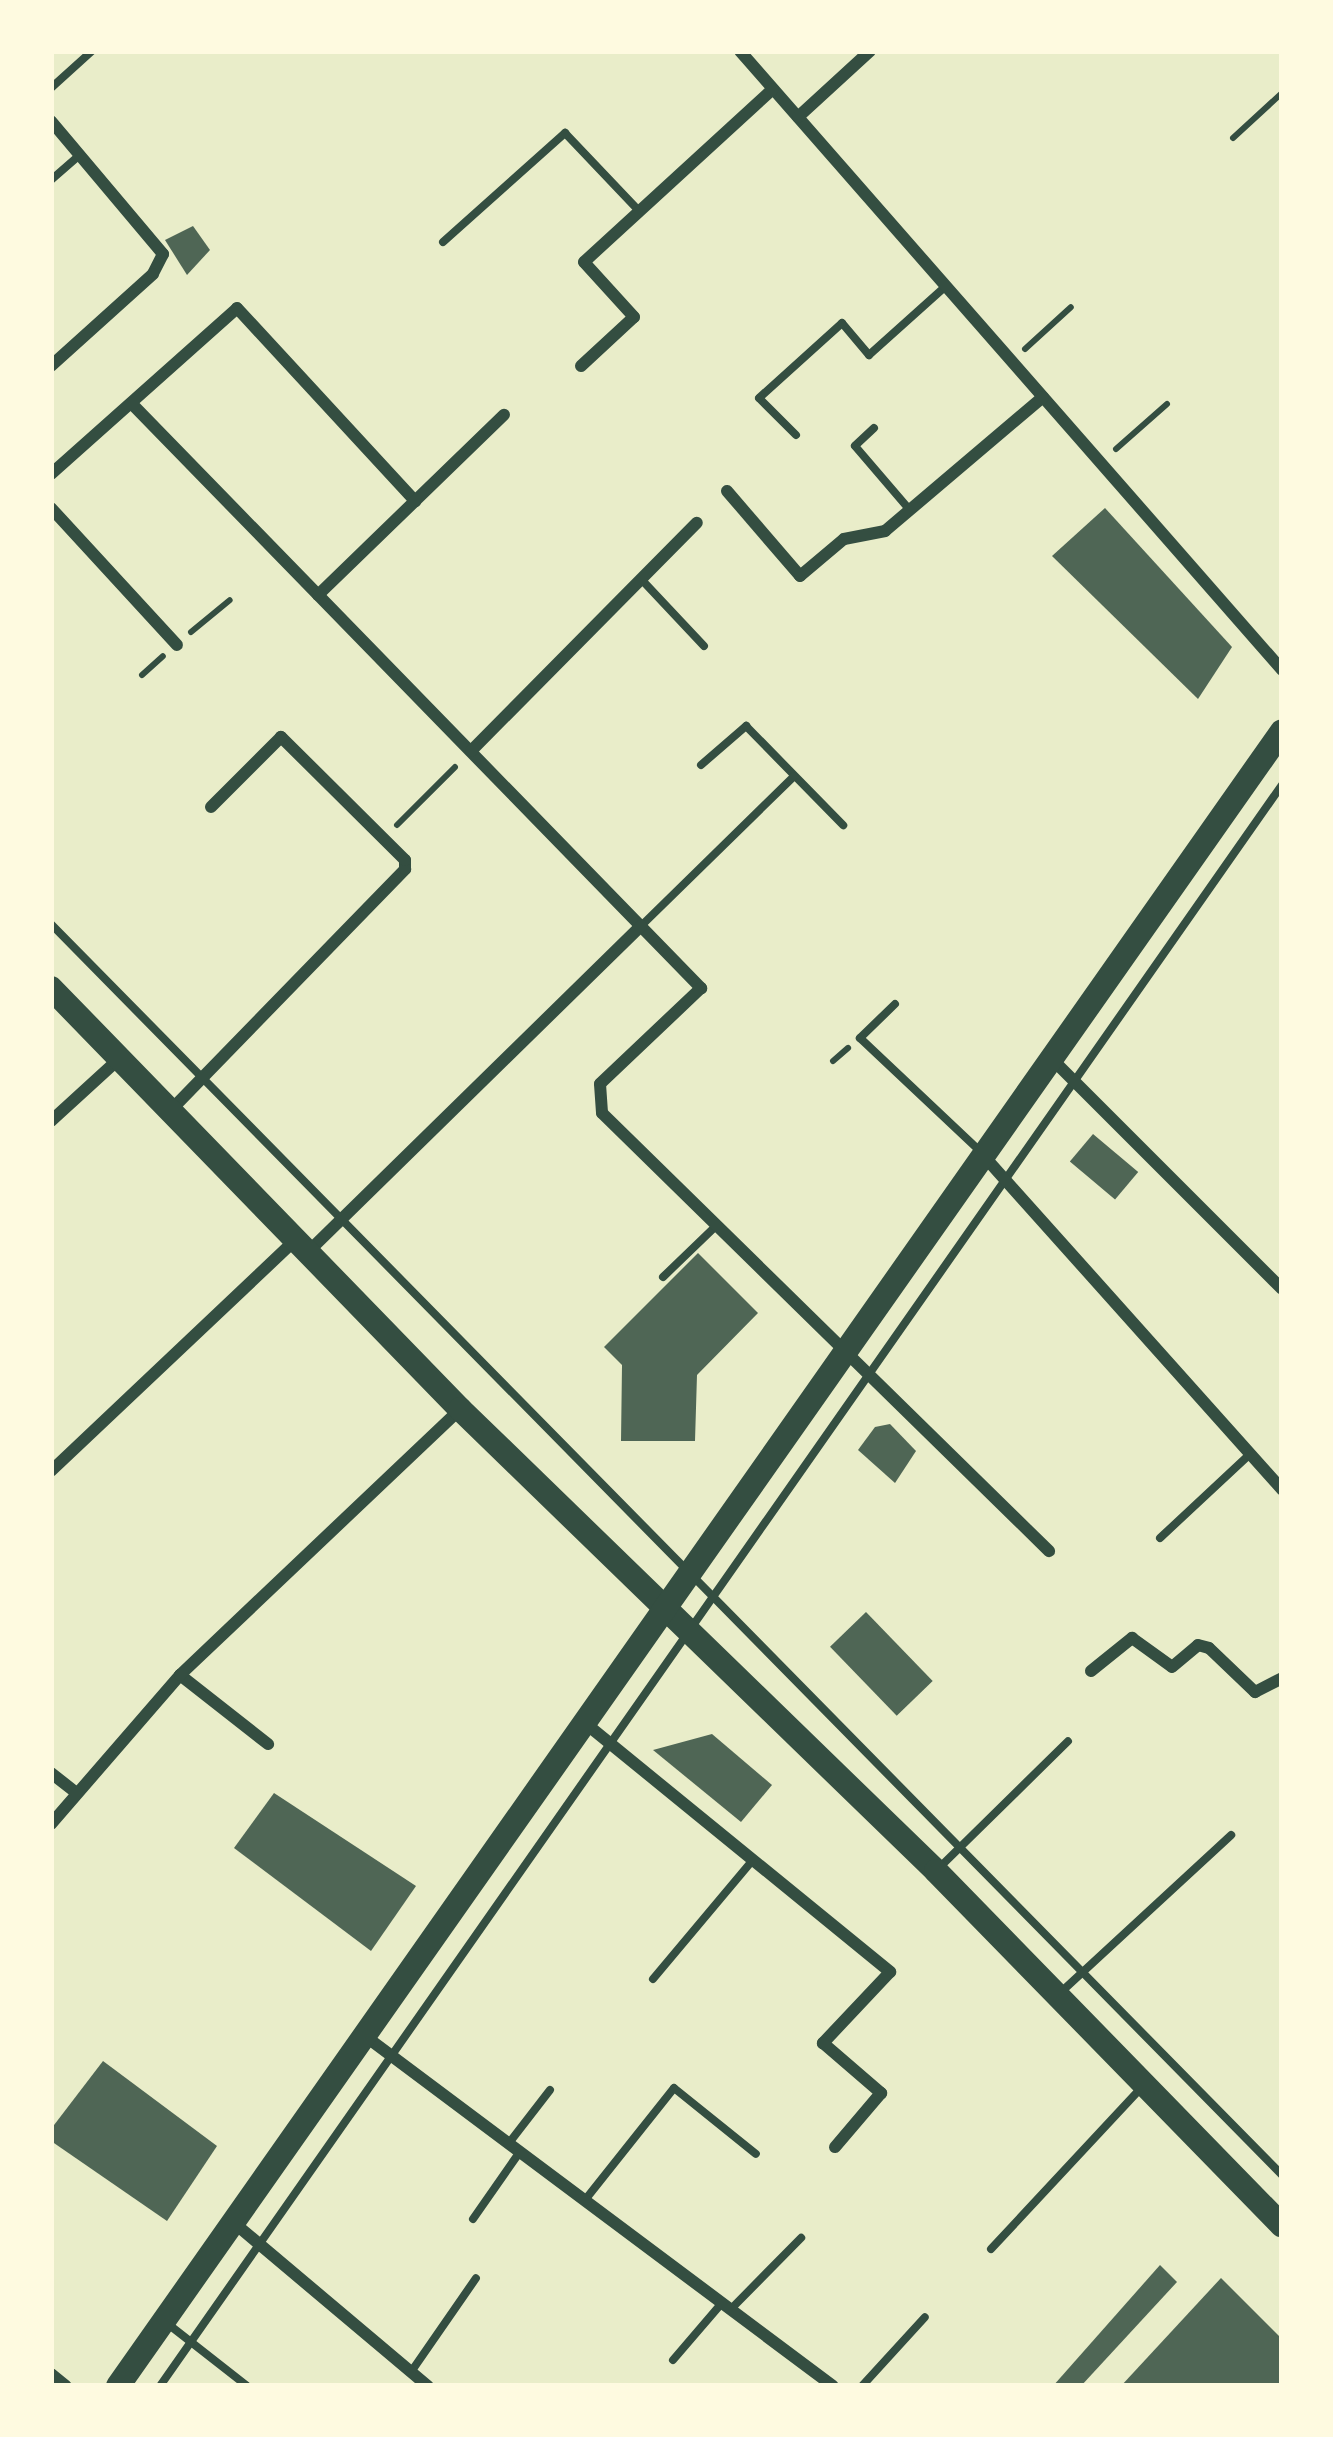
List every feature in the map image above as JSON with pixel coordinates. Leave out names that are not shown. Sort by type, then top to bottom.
[{"type":"main road","points":[[118,2386],[1282,731]]},
{"type":"main road","points":[[56,1003],[120,1058],[661,1609],[936,1870],[1282,2225]]},
{"type":"street","points":[[740,51],[1282,670]]},
{"type":"street","points":[[798,117],[870,51]]},
{"type":"street","points":[[581,366],[634,317],[584,262],[773,88]]},
{"type":"street","points":[[51,122],[163,254],[153,274],[51,366]]},
{"type":"street","points":[[51,474],[134,406],[238,308],[415,501]]},
{"type":"street","points":[[727,491],[800,576],[844,539],[885,530],[1043,397]]},
{"type":"street","points":[[134,406],[701,988],[600,1084],[597,1105],[1049,1552]]},
{"type":"street","points":[[318,595],[504,415]]},
{"type":"street","points":[[51,508],[177,645]]},
{"type":"street","points":[[470,751],[698,523]]},
{"type":"street","points":[[171,1110],[397,880],[405,860],[281,737],[211,807]]},
{"type":"street","points":[[51,1471],[303,1245],[342,1219],[641,926]]},
{"type":"street","points":[[51,1121],[120,1058]]},
{"type":"street","points":[[1052,1058],[1282,1289]]},
{"type":"street","points":[[983,1155],[1282,1490]]},
{"type":"street","points":[[51,1824],[74,1791],[180,1675],[460,1408]]},
{"type":"street","points":[[1091,1671],[1132,1638],[1172,1667],[1198,1645],[1209,1648],[1255,1692],[1282,1678]]},
{"type":"street","points":[[180,1675],[268,1744]]},
{"type":"street","points":[[584,1722],[890,1972],[823,2042],[881,2093],[835,2147]]},
{"type":"street","points":[[51,1773],[74,1791]]},
{"type":"street","points":[[364,2035],[833,2386]]},
{"type":"street","points":[[233,2222],[428,2386]]},
{"type":"street","points":[[51,2374],[67,2386]]},
{"type":"lane","points":[[51,88],[92,51]]},
{"type":"lane","points":[[443,242],[565,133],[639,212]]},
{"type":"lane","points":[[51,180],[80,155]]},
{"type":"lane","points":[[796,435],[759,398],[842,323],[869,355],[946,286]]},
{"type":"lane","points":[[874,428],[855,446],[910,510]]},
{"type":"lane","points":[[641,579],[704,646]]},
{"type":"lane","points":[[701,765],[746,726],[843,825]]},
{"type":"lane","points":[[641,926],[794,776]]},
{"type":"lane","points":[[160,2386],[1282,784]]},
{"type":"lane","points":[[51,924],[1282,2175]]},
{"type":"lane","points":[[895,1004],[860,1038],[983,1155]]},
{"type":"lane","points":[[663,1277],[716,1226]]},
{"type":"lane","points":[[1160,1538],[1250,1454]]},
{"type":"lane","points":[[936,1870],[1068,1741]]},
{"type":"lane","points":[[1058,1995],[1231,1835]]},
{"type":"lane","points":[[653,1979],[752,1861]]},
{"type":"lane","points":[[991,2249],[1145,2084]]},
{"type":"lane","points":[[585,2200],[674,2088],[756,2154]]},
{"type":"lane","points":[[473,2219],[550,2090]]},
{"type":"lane","points":[[673,2360],[801,2238]]},
{"type":"lane","points":[[411,2372],[476,2278]]},
{"type":"lane","points":[[862,2386],[925,2317]]},
{"type":"lane","points":[[164,2321],[248,2386]]},
{"type":"path","points":[[1233,139],[1282,93]]},
{"type":"path","points":[[1011,361],[1071,307]]},
{"type":"path","points":[[1101,463],[1167,404]]},
{"type":"path","points":[[383,839],[470,751]]},
{"type":"building","points":[[193,226],[210,250],[187,275],[165,240]]},
{"type":"building","points":[[1105,508],[1232,647],[1198,699],[1052,556]]},
{"type":"building","points":[[1093,1134],[1138,1172],[1115,1200],[1070,1162]]},
{"type":"building","points":[[698,1253],[758,1313],[697,1375],[695,1441],[621,1441],[622,1365],[604,1347]]},
{"type":"building","points":[[890,1424],[916,1451],[895,1483],[858,1450],[875,1427]]},
{"type":"building","points":[[866,1612],[933,1681],[897,1716],[830,1647]]},
{"type":"building","points":[[712,1734],[772,1785],[741,1822],[653,1750]]},
{"type":"building","points":[[274,1793],[416,1886],[371,1951],[234,1848]]},
{"type":"building","points":[[103,2061],[217,2146],[167,2221],[51,2141],[51,2129]]},
{"type":"building","points":[[1160,2265],[1177,2282],[1081,2386],[1053,2386]]},
{"type":"building","points":[[1221,2278],[1282,2339],[1282,2386],[1121,2386]]}]
